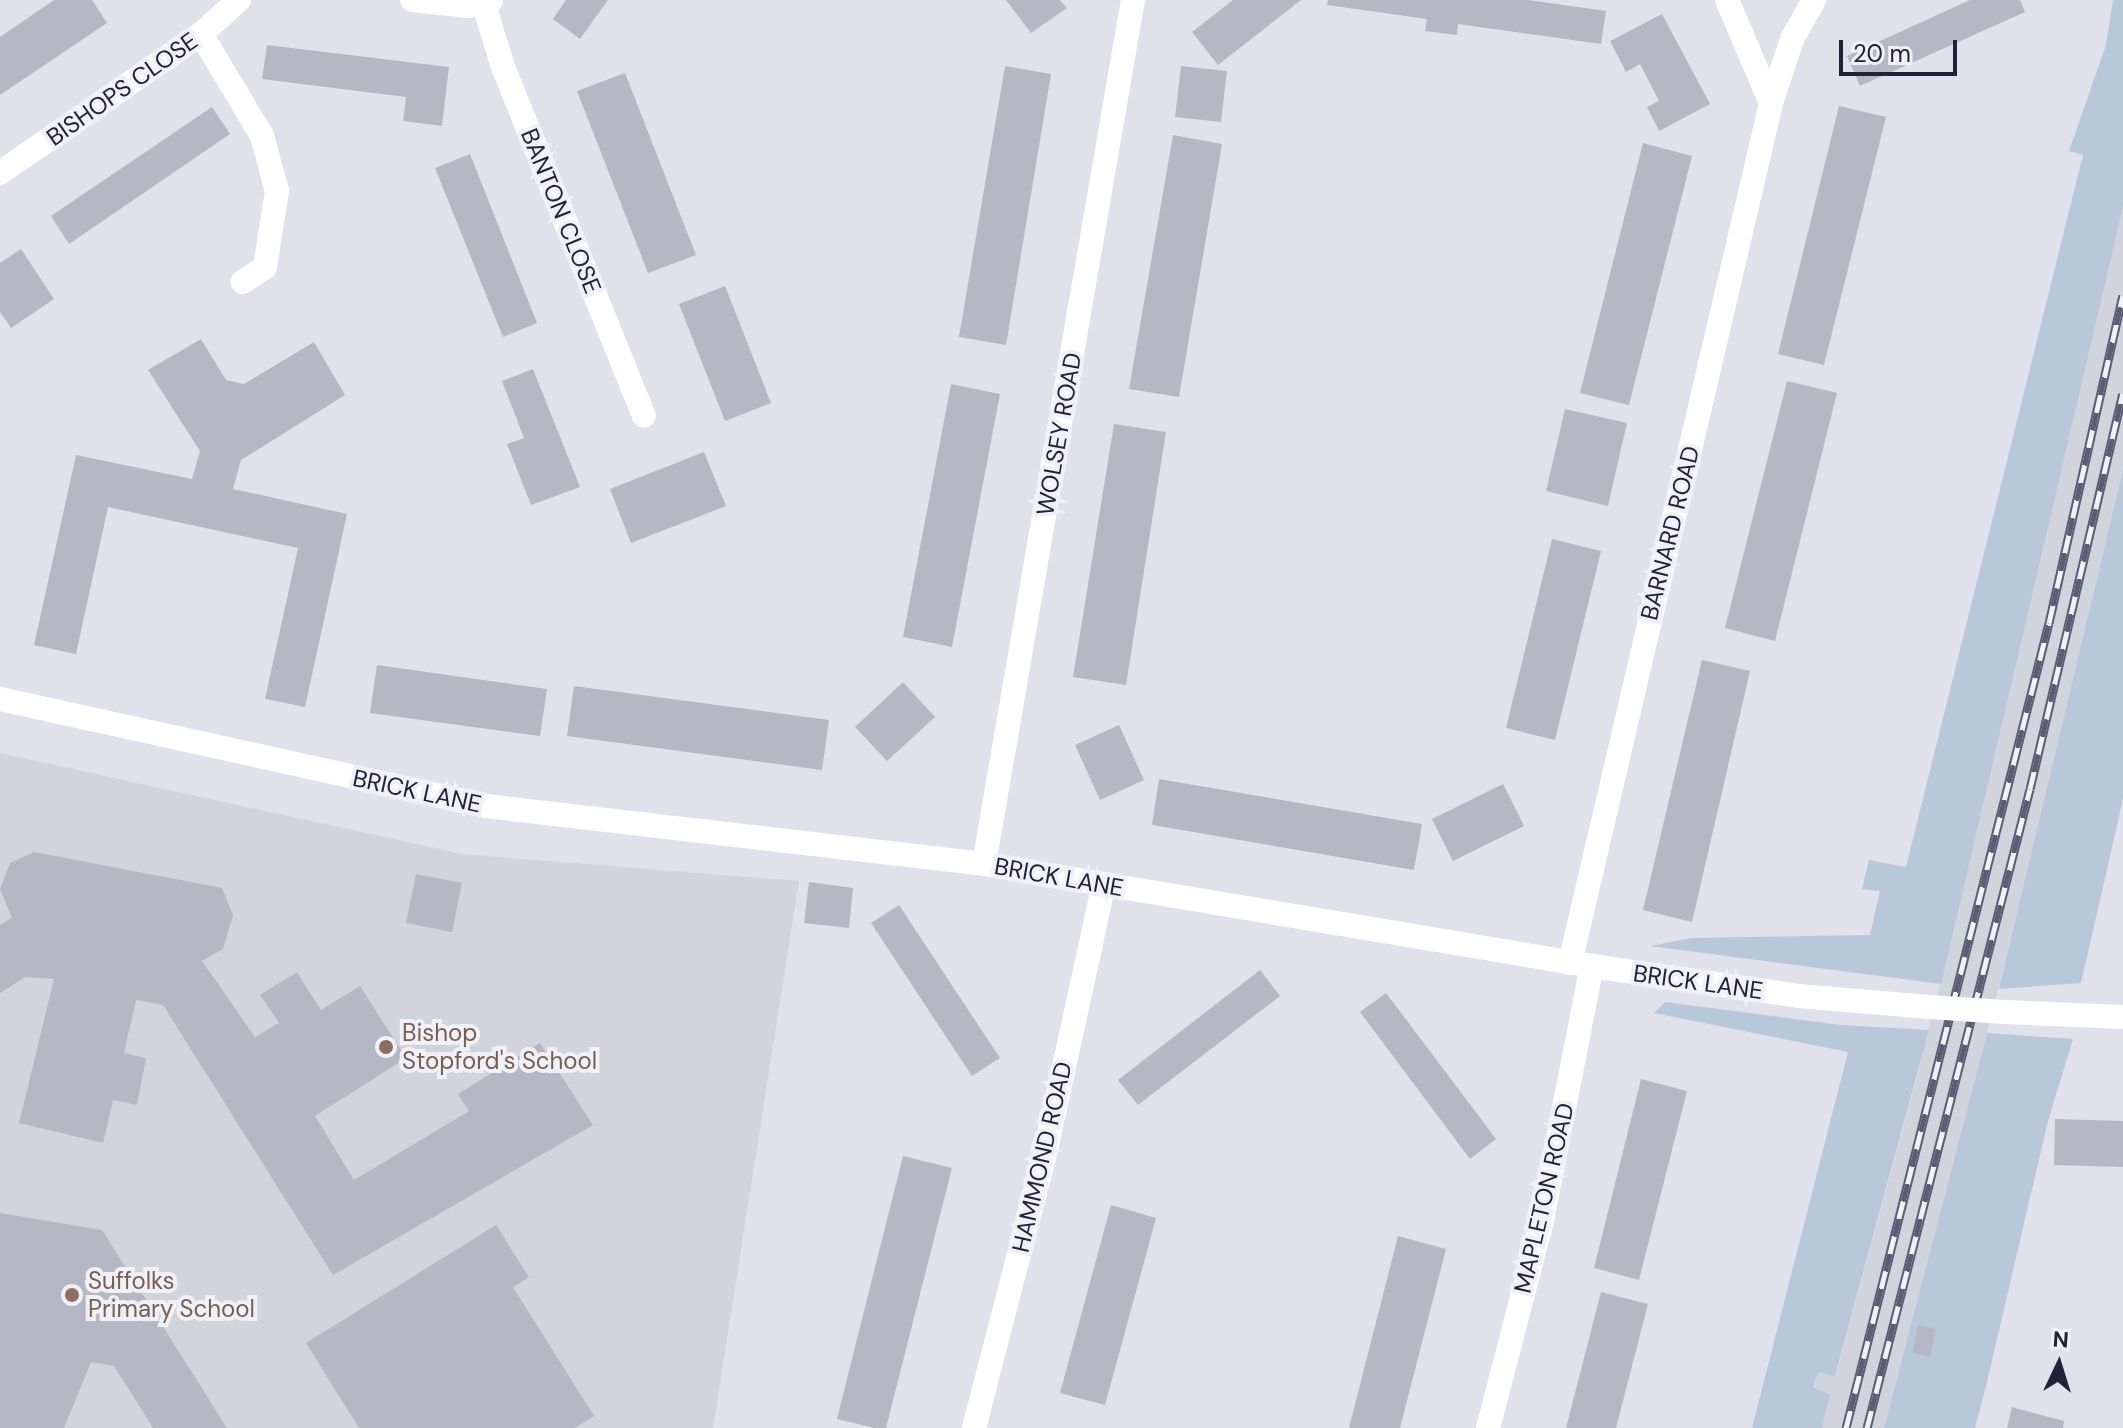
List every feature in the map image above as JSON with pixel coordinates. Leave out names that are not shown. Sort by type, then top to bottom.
[{"type":"street","name":"BISHOPS CLOSE","points":[[0,173],[201,34],[239,0]]},
{"type":"street","points":[[412,0],[488,3]]},
{"type":"street","points":[[1727,0],[1748,39],[1771,103]]},
{"type":"street","name":"BARNARD ROAD","points":[[1581,965],[1771,103],[1792,39],[1814,0]]},
{"type":"street","name":"WOLSEY ROAD","points":[[984,864],[1132,1]]},
{"type":"street","name":"BANTON CLOSE","points":[[488,3],[503,67],[644,416]]},
{"type":"street","points":[[201,34],[262,136],[277,191],[265,267],[243,282]]},
{"type":"street","name":"BRICK LANE","points":[[0,699],[486,806],[984,864],[1581,965],[1799,996],[2004,1012],[2123,1017]]},
{"type":"street","name":"HAMMOND ROAD","points":[[974,1428],[1045,1154],[1104,884]]},
{"type":"street","name":"MAPLETON ROAD","points":[[1488,1428],[1542,1220],[1581,965]]},
{"type":"shaded area","points":[[2113,0],[2123,0],[2123,207],[1941,984],[1650,946],[1692,938],[1870,935],[1880,891],[1862,889],[1869,860],[1906,867],[2083,155],[2069,151],[2106,45]]},
{"type":"shaded area","points":[[2123,207],[2123,470],[2017,917],[1884,1428],[1822,1428],[1830,1394],[1813,1389],[1818,1371],[1836,1375],[1919,1070]]},
{"type":"shaded area","points":[[2123,470],[2123,799],[2081,983],[1999,989]]},
{"type":"shaded area","name":"Bishop Stopford's School","points":[[0,753],[462,854],[799,881],[713,1428],[0,1428]]},
{"type":"shaded area","points":[[1665,1002],[1841,1025],[1929,1030],[1835,1376],[1818,1372],[1813,1388],[1830,1394],[1822,1428],[1752,1428],[1848,1052],[1654,1013]]},
{"type":"shaded area","points":[[1987,1033],[2073,1039],[2048,1121],[1986,1386],[1975,1428],[1884,1428]]},
{"type":"building","points":[[54,0],[92,0],[107,23],[0,95],[0,37]]},
{"type":"building","points":[[566,0],[608,0],[580,39],[553,19]]},
{"type":"building","points":[[1006,0],[1060,0],[1067,8],[1031,33]]},
{"type":"building","points":[[1233,0],[1301,0],[1218,65],[1192,32]]},
{"type":"building","points":[[1328,0],[1528,0],[1606,11],[1601,44],[1458,24],[1457,35],[1425,31],[1427,19],[1327,5]]},
{"type":"building","points":[[1970,0],[2020,0],[2025,12],[1860,86],[1847,56]]},
{"type":"building","points":[[1662,14],[1710,104],[1659,131],[1647,107],[1659,101],[1640,64],[1626,72],[1610,41]]},
{"type":"building","points":[[267,45],[449,67],[442,126],[403,121],[406,97],[262,79]]},
{"type":"building","points":[[1005,66],[1051,74],[1006,345],[959,337]]},
{"type":"building","points":[[1181,66],[1227,71],[1221,122],[1175,117]]},
{"type":"building","points":[[625,73],[696,255],[648,273],[577,91]]},
{"type":"building","points":[[1839,106],[1886,117],[1824,365],[1778,354]]},
{"type":"building","points":[[212,107],[230,134],[69,244],[51,216]]},
{"type":"building","points":[[1173,135],[1222,144],[1179,397],[1129,389]]},
{"type":"building","points":[[1643,143],[1692,156],[1629,405],[1580,393]]},
{"type":"building","points":[[470,154],[537,323],[503,337],[435,168]]},
{"type":"building","points":[[21,249],[54,299],[11,328],[0,312],[0,263]]},
{"type":"building","points":[[725,286],[771,403],[725,421],[679,304]]},
{"type":"building","points":[[201,339],[226,380],[244,384],[314,342],[345,395],[241,460],[233,489],[347,514],[305,707],[265,699],[298,548],[108,507],[76,654],[34,645],[76,455],[192,479],[200,451],[148,370]]},
{"type":"building","points":[[533,369],[580,487],[531,505],[507,444],[524,438],[502,381]]},
{"type":"building","points":[[1787,381],[1837,393],[1775,641],[1725,628]]},
{"type":"building","points":[[951,384],[1000,394],[952,647],[903,637]]},
{"type":"building","points":[[1565,409],[1627,423],[1608,506],[1546,491]]},
{"type":"building","points":[[1114,424],[1166,432],[1126,685],[1073,677]]},
{"type":"building","points":[[704,452],[726,506],[631,543],[610,489]]},
{"type":"building","points":[[1552,539],[1601,551],[1555,740],[1506,728]]},
{"type":"building","points":[[1702,660],[1750,671],[1692,922],[1643,910]]},
{"type":"building","points":[[377,665],[547,689],[540,736],[370,713]]},
{"type":"building","points":[[903,682],[935,717],[887,761],[855,727]]},
{"type":"building","points":[[574,686],[829,720],[822,770],[567,736]]},
{"type":"building","points":[[1119,725],[1144,780],[1100,800],[1075,745]]},
{"type":"building","points":[[1159,779],[1422,824],[1414,870],[1152,825]]},
{"type":"building","points":[[1503,784],[1524,826],[1453,861],[1432,819]]},
{"type":"building","points":[[34,852],[222,888],[233,915],[223,949],[202,961],[255,1037],[279,1023],[260,995],[297,972],[321,1010],[360,986],[406,1058],[315,1116],[354,1180],[469,1111],[458,1094],[540,1043],[593,1125],[333,1275],[163,1005],[136,1000],[124,1053],[146,1058],[137,1105],[113,1100],[103,1143],[19,1123],[54,979],[25,977],[0,993],[0,925],[12,918],[0,889],[10,863]]},
{"type":"building","points":[[416,874],[462,883],[452,932],[406,923]]},
{"type":"building","points":[[809,882],[853,888],[849,928],[804,923]]},
{"type":"building","points":[[899,905],[1000,1058],[972,1076],[871,923]]},
{"type":"building","points":[[1260,970],[1280,996],[1138,1105],[1118,1080]]},
{"type":"building","points":[[1386,993],[1496,1139],[1470,1159],[1360,1012]]},
{"type":"building","points":[[1641,1079],[1687,1091],[1639,1280],[1594,1268]]},
{"type":"building","points":[[2055,1119],[2123,1121],[2123,1167],[2054,1165]]},
{"type":"building","points":[[903,1156],[952,1168],[886,1428],[874,1428],[837,1419]]},
{"type":"building","points":[[1111,1205],[1156,1218],[1105,1405],[1060,1393]]},
{"type":"building","name":"Suffolks Primary School","points":[[0,1213],[102,1230],[227,1428],[153,1428],[114,1366],[91,1362],[64,1428],[0,1428]]},
{"type":"building","points":[[496,1225],[529,1277],[513,1287],[594,1416],[575,1428],[359,1428],[306,1343]]},
{"type":"building","points":[[1398,1236],[1446,1249],[1400,1428],[1349,1428]]},
{"type":"building","points":[[1601,1292],[1648,1304],[1616,1428],[1566,1428]]},
{"type":"building","points":[[1918,1325],[1936,1329],[1930,1357],[1912,1353]]},
{"type":"building","points":[[2012,1407],[2064,1421],[2063,1428],[2007,1428]]},
{"type":"railway","points":[[1846,1428],[2049,623],[2123,295]]},
{"type":"railway","points":[[1867,1428],[2030,789],[2123,394]]},
{"type":"place","name":"Bishop Stopford's School","points":[[386,1047]]},
{"type":"place","name":"Suffolks Primary School","points":[[72,1295]]}]
